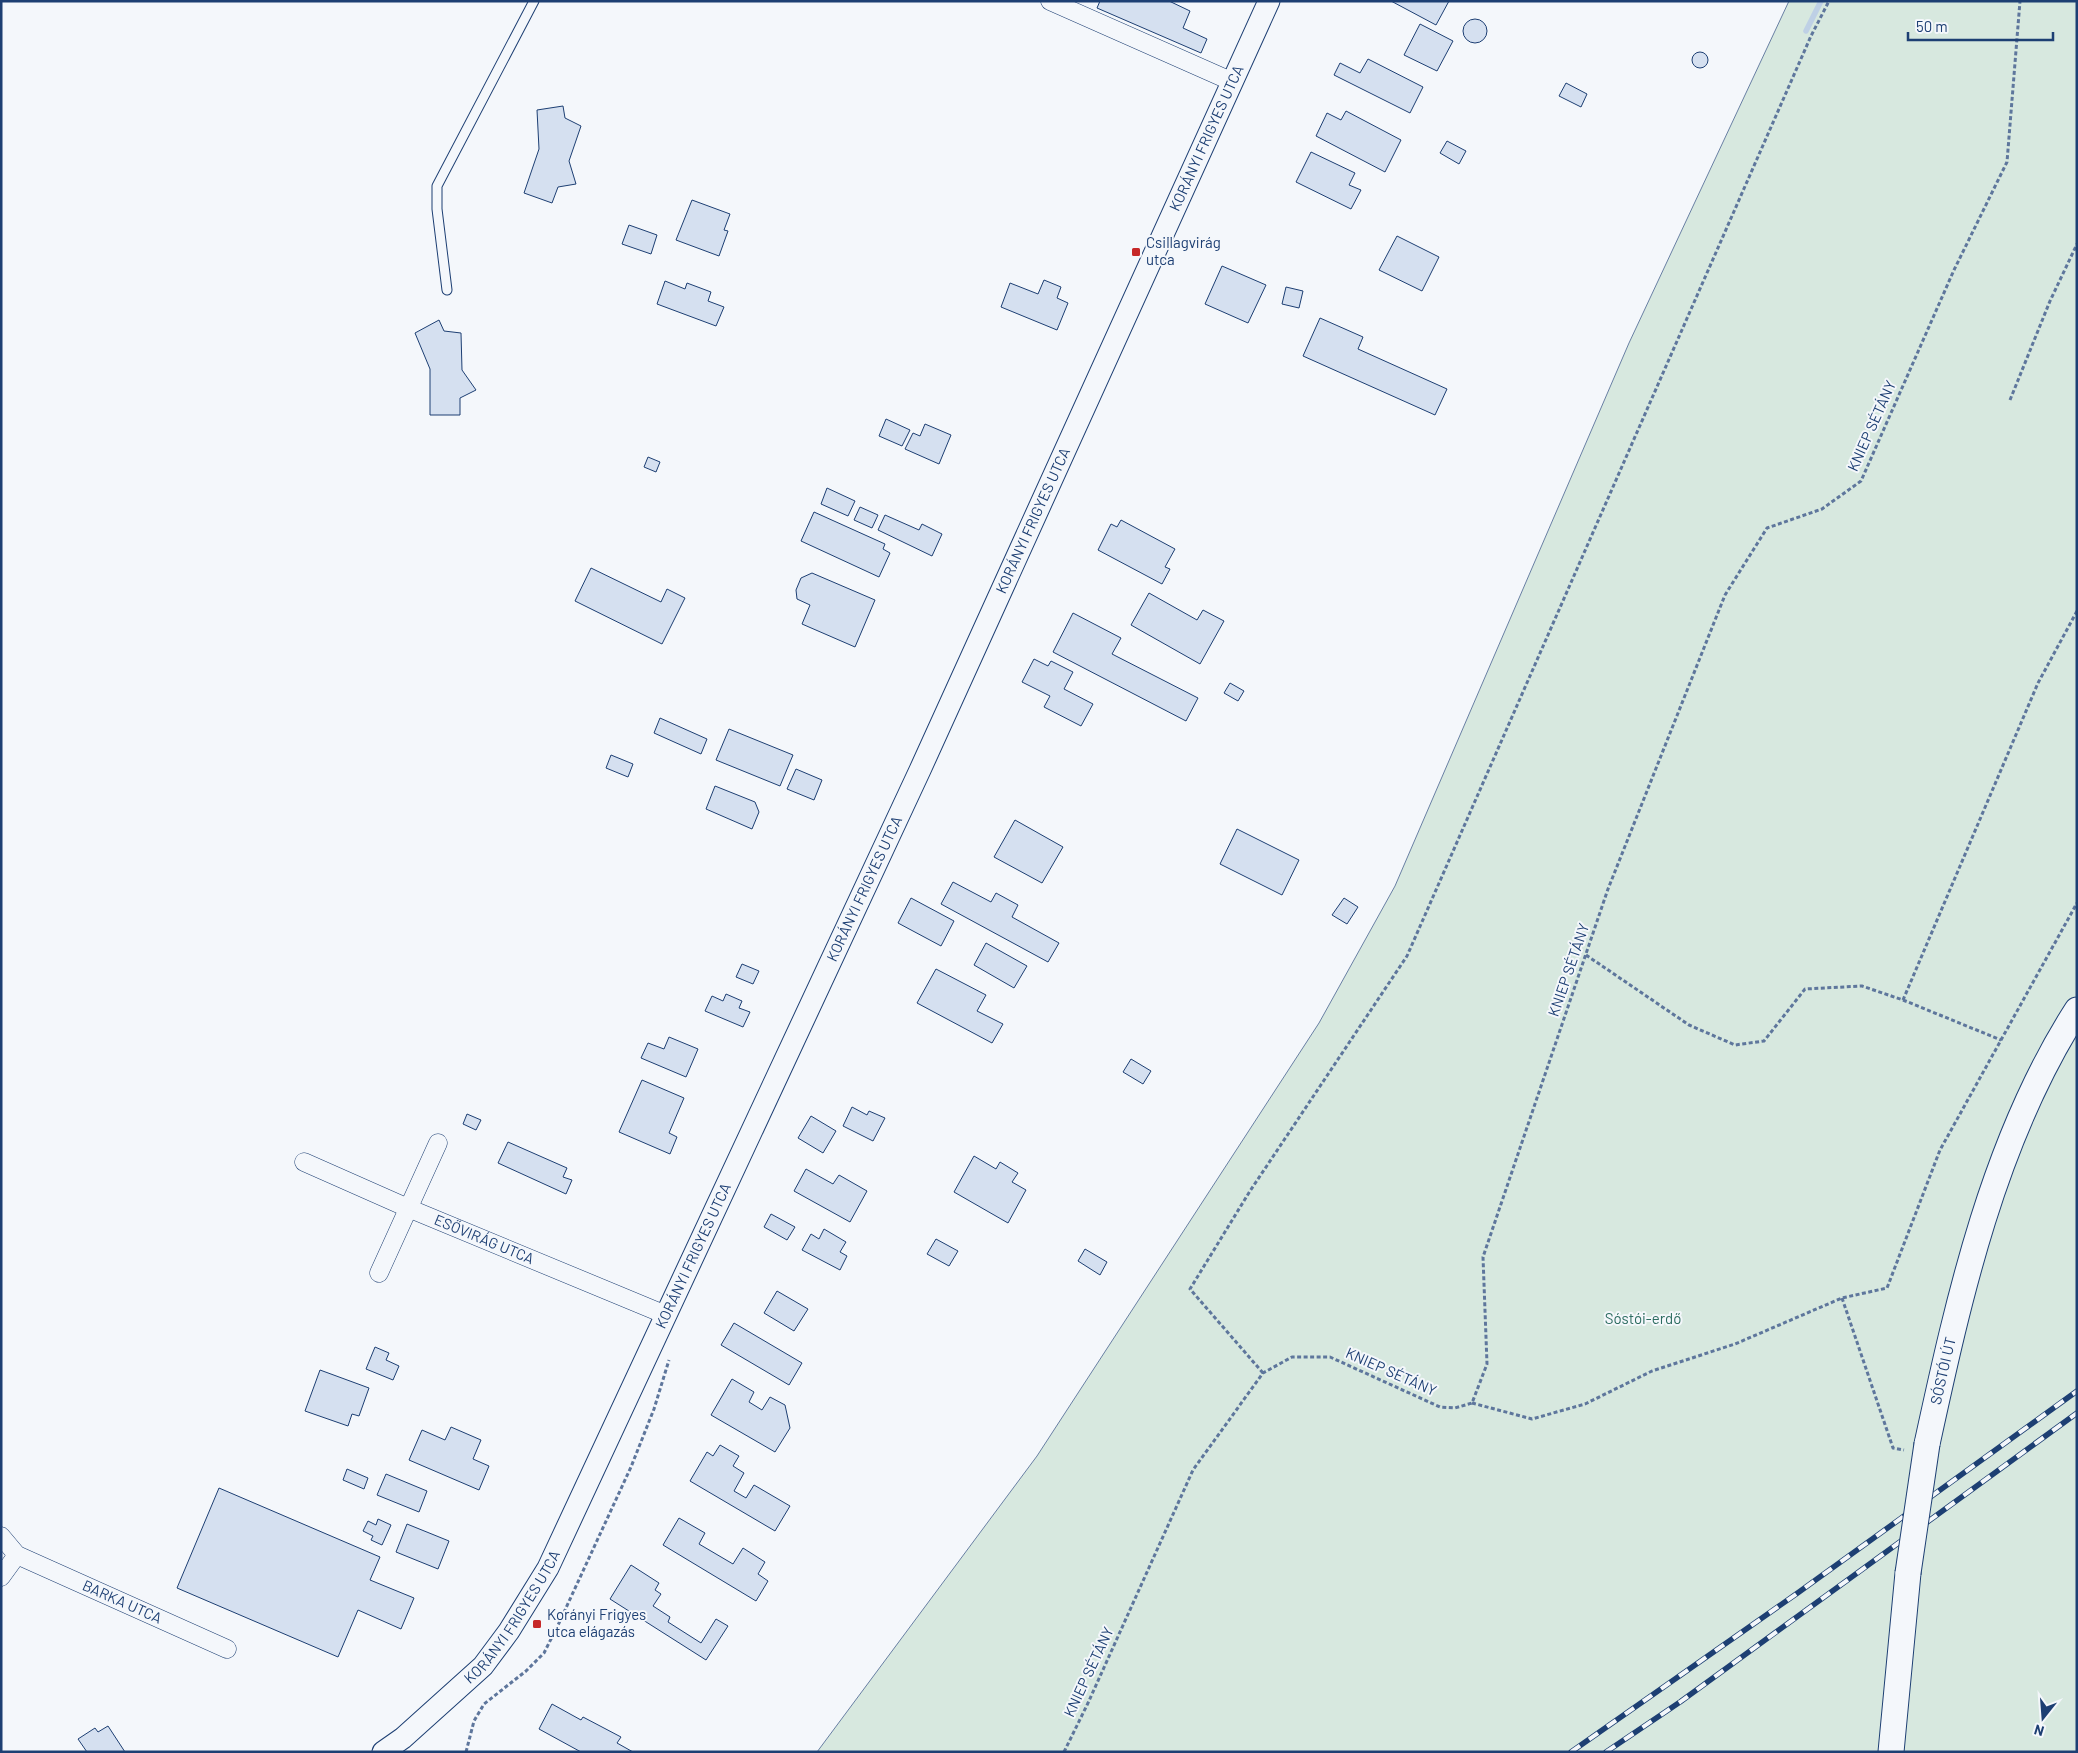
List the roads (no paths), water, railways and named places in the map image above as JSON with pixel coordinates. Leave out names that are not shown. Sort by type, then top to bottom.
[{"type":"main road","name":"SÓSTÓI ÚT","points":[[1891,1752],[1908,1573],[1927,1444],[1964,1283],[1984,1218],[2013,1137],[2044,1068],[2077,1010]]},
{"type":"street","points":[[1050,1],[1233,82]]},
{"type":"street","name":"KORÁNYI FRIGYES UTCA","points":[[383,1752],[406,1745],[483,1666],[509,1631],[548,1568],[920,770],[1269,1]]},
{"type":"street","points":[[379,1273],[438,1144]]},
{"type":"street","name":"ESŐVIRÁG UTCA","points":[[304,1162],[408,1208],[666,1315]]},
{"type":"street","points":[[1,1536],[17,1555],[1,1577]]},
{"type":"street","name":"BARKA UTCA","points":[[17,1555],[227,1649]]},
{"type":"lane","points":[[446,290],[437,209],[438,186],[534,1]]},
{"type":"waterway","points":[[1806,31],[1821,1]]},
{"type":"railway","points":[[1571,1752],[1799,1592],[2077,1391]]},
{"type":"railway","points":[[1606,1752],[1680,1702],[2077,1413]]},
{"type":"place","name":"Csillagvirág utca","points":[[1136,252]]},
{"type":"place","name":"Korányi Frigyes utca elágazás","points":[[537,1624]]},
{"type":"park label","name":"Sóstói-erdő","points":[[1643,1319]]}]
